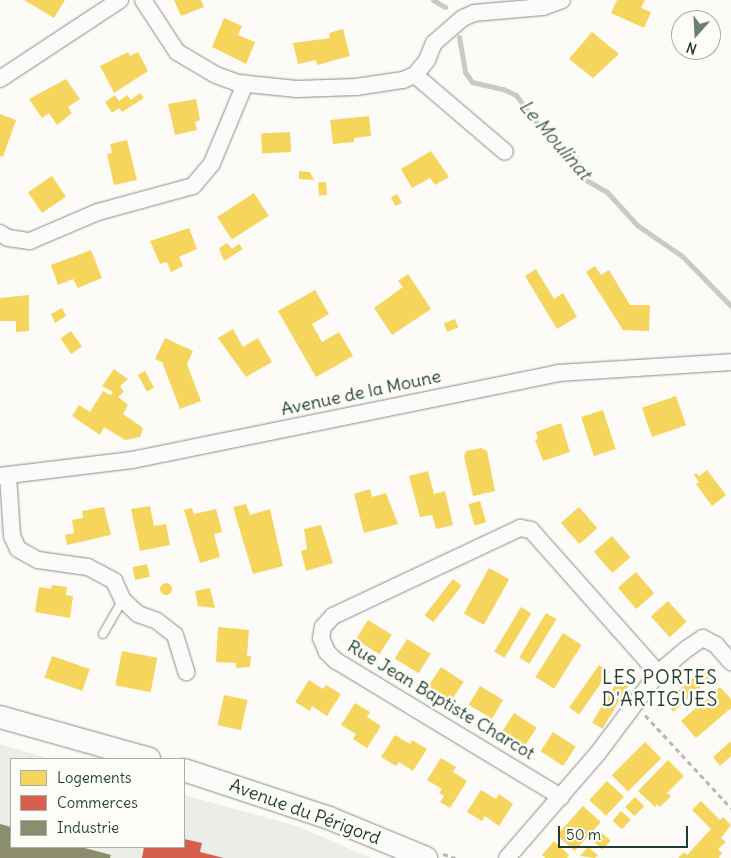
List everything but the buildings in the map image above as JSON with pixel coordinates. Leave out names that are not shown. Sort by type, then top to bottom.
[{"type":"street","points":[[0,79],[120,0]]},
{"type":"street","points":[[143,0],[152,19],[177,52],[216,76],[245,84],[297,89],[356,87],[402,80],[415,75],[427,60],[434,44],[463,18],[474,13],[543,7],[562,0]]},
{"type":"street","points":[[415,75],[505,152]]},
{"type":"street","points":[[0,233],[8,238],[30,241],[98,212],[193,186],[212,163],[245,84]]},
{"type":"street","name":"Avenue de la Moune","points":[[4,475],[132,460],[551,375],[731,362]]},
{"type":"street","points":[[4,475],[12,536],[18,549],[38,560],[100,572],[114,581],[123,600],[138,614],[157,621],[175,635],[186,672]]},
{"type":"street","name":"Rue Jean Baptiste Charcot","points":[[561,797],[336,662],[327,652],[321,638],[323,627],[333,616],[520,528],[531,530],[658,674]]},
{"type":"street","points":[[507,858],[561,797],[658,674],[703,638],[716,645],[731,662]]},
{"type":"street","points":[[0,717],[145,758]]},
{"type":"street","name":"Avenue du Périgord","points":[[185,770],[329,818],[426,858]]},
{"type":"lane","points":[[103,634],[123,600]]},
{"type":"path","points":[[634,704],[731,808]]},
{"type":"shaded area","points":[[0,744],[48,758],[10,758],[10,848],[185,848],[185,795],[297,826],[371,858],[0,858]]},
{"type":"waterway","name":"Le Moulinat","points":[[433,0],[445,7]]},
{"type":"waterway","name":"Le Moulinat","points":[[459,37],[465,72],[472,82],[503,89],[516,95],[548,138],[576,158],[586,180],[607,192],[637,225],[682,256],[731,306]]},
{"type":"district","name":"LES PORTES D'ARTIGUES","points":[[660,689]]}]
